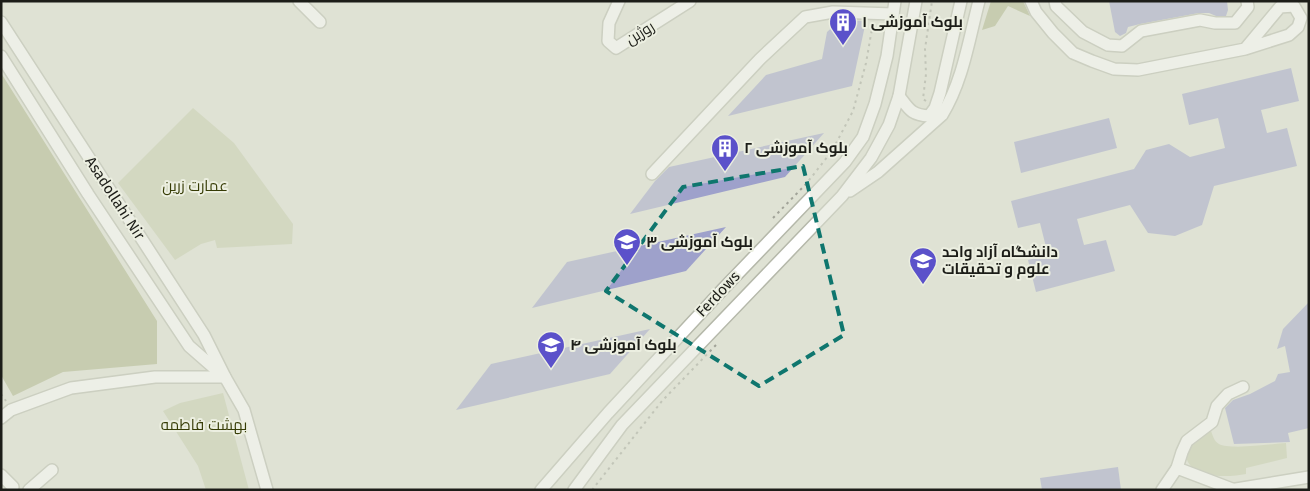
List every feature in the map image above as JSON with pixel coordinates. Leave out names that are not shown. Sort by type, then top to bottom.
[{"type":"street","points":[[299,1],[320,22]]},
{"type":"street","name":"روژین","points":[[619,1],[609,23],[608,41],[616,48],[690,1]]},
{"type":"street","name":"Ferdows","points":[[541,490],[608,413],[716,296],[845,162],[863,137],[875,104],[887,56],[894,1]]},
{"type":"street","name":"Ferdows","points":[[574,490],[622,425],[842,196],[871,158],[889,126],[899,96],[916,1]]},
{"type":"street","points":[[899,96],[909,109],[917,115],[928,116],[935,108],[961,1]]},
{"type":"street","points":[[842,196],[878,172],[942,115],[958,83],[979,1]]},
{"type":"street","points":[[1031,1],[1036,12],[1073,53],[1114,69],[1138,70],[1245,48],[1288,35],[1298,27],[1301,18],[1294,6],[1280,7],[1245,48]]},
{"type":"street","points":[[1055,1],[1056,6],[1083,32],[1108,45],[1122,46],[1141,31],[1200,20],[1215,23],[1234,23],[1248,7],[1247,1]]},
{"type":"street","points":[[652,174],[760,59],[805,17],[833,12],[893,14]]},
{"type":"street","name":"Asadollahi Nir","points":[[1,22],[204,335],[244,410],[267,490]]},
{"type":"street","name":"Asadollahi Nir","points":[[1,56],[93,202],[189,346],[225,377]]},
{"type":"street","points":[[1,418],[11,410],[71,388],[155,377],[225,377]]},
{"type":"street","points":[[1162,490],[1177,468],[1187,441],[1212,422],[1217,406],[1228,394],[1243,387]]},
{"type":"street","points":[[1177,468],[1231,490],[1309,477]]},
{"type":"street","points":[[29,490],[52,470]]},
{"type":"street","points":[[1,474],[13,487]]},
{"type":"path","points":[[927,102],[923,99],[922,95],[926,74],[925,49],[932,1]]},
{"type":"path","points":[[772,218],[806,184],[832,151],[854,111],[866,63],[875,13]]},
{"type":"highlighted area","points":[[803,166],[844,335],[759,386],[606,291],[683,187]]},
{"type":"green space","points":[[991,1],[1023,1],[1030,16],[1008,6],[995,26],[982,30]]},
{"type":"green space","points":[[1,73],[157,321],[157,364],[63,372],[13,396],[1,375]]},
{"type":"green space","name":"عمارت زرین","points":[[193,108],[234,143],[293,224],[292,244],[217,248],[215,240],[201,244],[175,260],[118,183]]},
{"type":"green space","name":"بهشت فاطمه","points":[[223,393],[249,490],[206,490],[198,466],[163,411],[180,403]]},
{"type":"green space","points":[[1211,431],[1216,441],[1224,446],[1241,447],[1286,443],[1287,458],[1246,468],[1246,474],[1226,476],[1204,474],[1193,468],[1186,457],[1190,446],[1200,437]]},
{"type":"building","points":[[1109,1],[1227,1],[1228,10],[1226,16],[1199,13],[1140,24],[1128,27],[1126,33],[1120,36],[1115,32]]},
{"type":"building","name":"بلوک آموزشی ۱","points":[[840,20],[866,21],[852,86],[728,116],[766,75],[822,59],[827,32]]},
{"type":"building","points":[[1291,68],[1299,101],[1261,110],[1267,133],[1287,128],[1297,166],[1214,186],[1202,225],[1175,236],[1148,233],[1130,205],[1077,219],[1084,245],[1106,240],[1115,271],[1036,292],[1028,260],[1048,255],[1040,223],[1018,228],[1011,201],[1134,169],[1146,150],[1169,144],[1190,157],[1225,148],[1218,118],[1189,125],[1182,94]]},
{"type":"building","points":[[1109,118],[1117,148],[1021,173],[1014,142]]},
{"type":"building","name":"بلوک آموزشی ۲","points":[[824,133],[785,177],[630,214],[655,181],[669,167]]},
{"type":"building","name":"بلوک آموزشی ۳","points":[[726,227],[686,271],[532,308],[567,262]]},
{"type":"building","points":[[1309,302],[1309,428],[1288,433],[1290,442],[1234,444],[1225,408],[1233,400],[1250,394],[1275,381],[1278,374],[1290,372],[1285,346],[1277,349],[1283,329]]},
{"type":"building","name":"بلوک آموزشی ۴","points":[[650,329],[610,374],[456,410],[491,364]]},
{"type":"building","points":[[1118,467],[1121,490],[1042,490],[1040,478]]},
{"type":"place","name":"بلوک آموزشی ۱","points":[[843,46]]},
{"type":"place","name":"بلوک آموزشی ۲","points":[[725,172]]},
{"type":"place","name":"بلوک آموزشی ۳","points":[[627,266]]},
{"type":"place","name":"دانشگاه آزاد واحد علوم و تحقیقات","points":[[923,285]]},
{"type":"place","name":"بلوک آموزشی ۴","points":[[551,369]]}]
